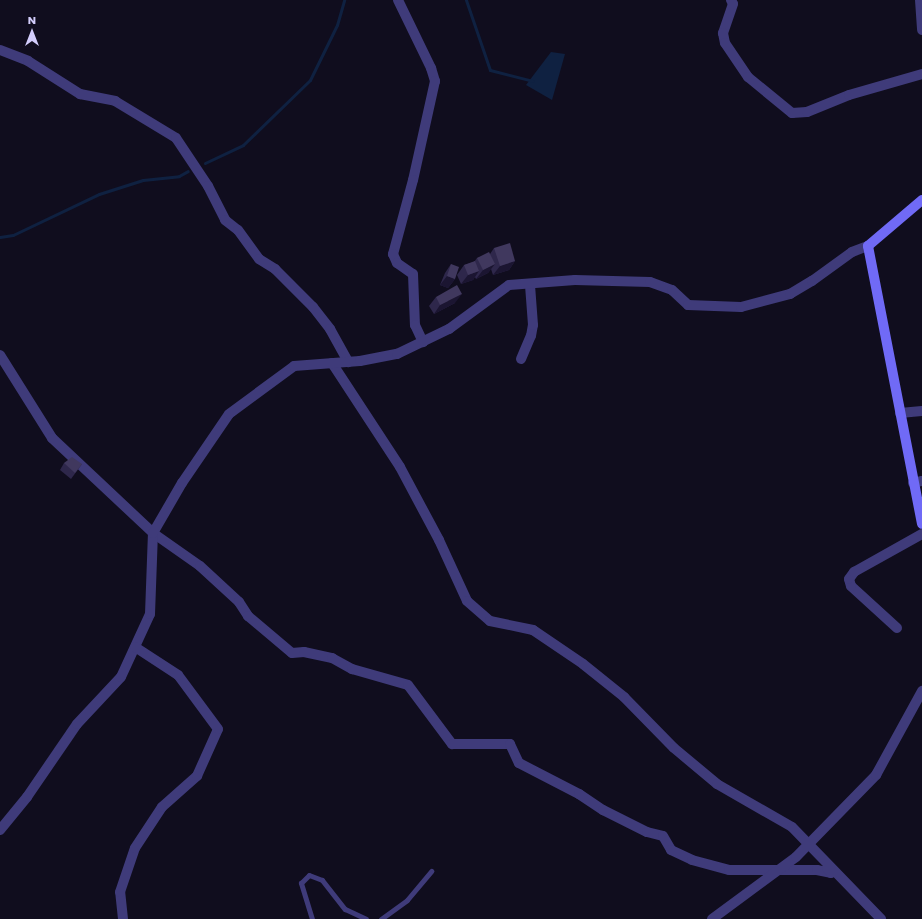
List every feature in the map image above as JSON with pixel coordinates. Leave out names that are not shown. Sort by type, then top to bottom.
[{"type":"main road","points":[[922,200],[868,246],[900,413],[918,482],[922,524]]},
{"type":"street","points":[[398,0],[431,68],[434,81],[412,180],[393,254],[398,263],[413,274],[416,325],[423,342]]},
{"type":"street","points":[[731,0],[733,4],[723,33],[725,43],[748,77],[792,113],[807,112],[849,95],[922,74]]},
{"type":"street","points":[[920,0],[922,30]]},
{"type":"street","points":[[0,50],[28,61],[80,94],[115,101],[176,138],[208,186],[225,220],[238,230],[259,258],[274,269],[313,307],[330,329],[348,362]]},
{"type":"street","points":[[0,830],[27,797],[77,724],[122,676],[150,614],[154,533],[182,483],[229,414],[294,366],[348,362],[397,354],[423,342],[469,315],[509,285],[530,285],[576,280],[650,282],[672,290],[688,305],[741,307],[790,294],[812,281],[852,252],[868,246]]},
{"type":"street","points":[[521,359],[533,324],[530,285]]},
{"type":"street","points":[[0,355],[52,438],[154,533],[200,566],[239,602],[248,616],[292,653],[304,652],[332,658],[352,669],[408,685],[452,744],[510,744],[519,763],[579,794],[603,810],[647,832],[663,836],[671,850],[712,867],[776,872],[817,870],[831,873],[827,868]]},
{"type":"street","points":[[332,363],[400,467],[439,540],[467,601],[490,621],[533,630],[554,643],[624,697],[674,748],[717,784],[792,827],[881,919]]},
{"type":"street","points":[[900,413],[922,411]]},
{"type":"street","points":[[897,628],[851,586],[849,578],[854,572],[922,534]]},
{"type":"street","points":[[123,919],[120,892],[135,848],[162,807],[197,776],[218,729],[178,675],[135,648]]},
{"type":"street","points":[[712,919],[776,872],[809,843],[876,775],[922,691]]},
{"type":"lane","points":[[381,919],[407,900],[431,871]]},
{"type":"lane","points":[[312,919],[301,883],[310,875],[322,880],[345,909],[366,919]]},
{"type":"water","points":[[551,52],[565,54],[552,100],[526,85]]},
{"type":"building","points":[[510,243],[515,261],[500,266],[494,248]]},
{"type":"building","points":[[489,252],[495,264],[483,270],[477,258]]},
{"type":"building","points":[[475,261],[479,271],[468,275],[464,265]]},
{"type":"building","points":[[451,264],[459,267],[455,279],[447,276]]},
{"type":"building","points":[[457,285],[462,294],[440,305],[436,297]]},
{"type":"building","points":[[72,457],[82,464],[75,473],[64,463]]},
{"type":"waterway","points":[[205,163],[243,145],[310,80],[337,25],[344,0]]},
{"type":"waterway","points":[[466,0],[490,70],[533,81]]},
{"type":"waterway","points":[[0,237],[13,235],[99,194],[143,180],[179,176],[188,171]]}]
